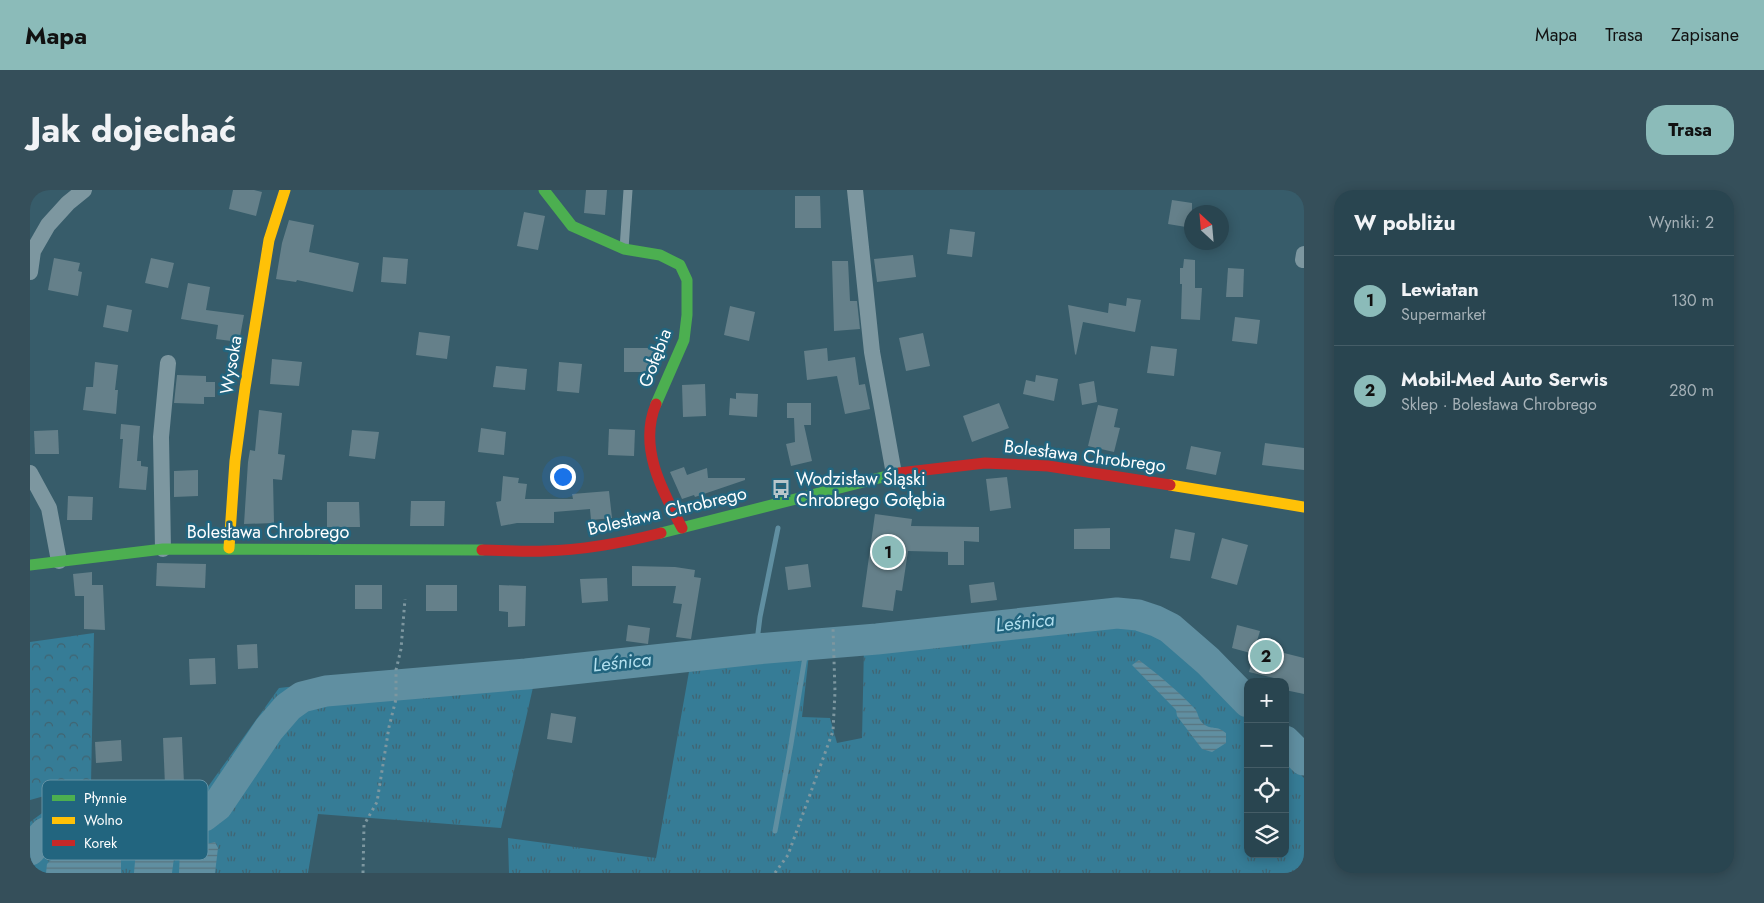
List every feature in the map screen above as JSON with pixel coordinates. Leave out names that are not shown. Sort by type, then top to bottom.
[{"type":"street","points":[[30,272],[33,251],[48,225],[68,203],[84,190]]},
{"type":"street","name":"Wysoka","points":[[229,548],[235,461],[246,379],[269,240],[285,190]]},
{"type":"street","name":"Gołębia","points":[[544,190],[572,226],[624,249],[660,255],[680,265],[687,280],[688,315],[684,340],[651,416],[650,455],[664,494],[682,528]]},
{"type":"street","points":[[855,190],[872,352],[894,474]]},
{"type":"street","points":[[1303,260],[1304,254]]},
{"type":"street","points":[[162,549],[161,437],[168,363]]},
{"type":"street","name":"Bolesława Chrobrego","points":[[30,565],[162,549],[502,550],[518,552],[590,548],[621,543],[894,474],[985,463],[1048,466],[1304,507]]},
{"type":"street","points":[[30,473],[49,508],[59,561]]},
{"type":"lane","points":[[624,249],[628,190]]},
{"type":"path","points":[[363,873],[364,825],[377,802],[396,699],[396,670],[401,649],[406,599]]},
{"type":"path","points":[[775,873],[788,855],[833,731],[833,628]]},
{"type":"green space","points":[[1125,623],[1147,627],[1169,639],[1244,717],[1244,858],[1289,858],[1289,763],[1304,778],[1304,873],[509,873],[508,838],[656,858],[690,666],[534,683],[501,828],[318,814],[308,873],[30,873],[30,822],[42,813],[42,860],[208,860],[208,787],[279,688],[490,664],[657,651],[691,666],[809,654],[802,717],[830,718],[837,743],[862,738],[864,647]]},
{"type":"green space","points":[[94,633],[91,780],[42,780],[42,797],[30,800],[30,642]]},
{"type":"shaded area","points":[[1139,660],[1189,702],[1203,723],[1226,733],[1226,743],[1212,752],[1202,749],[1177,716],[1176,710],[1132,665]]},
{"type":"shaded area","points":[[215,842],[218,848],[215,873],[179,873],[180,860],[208,860],[208,844]]},
{"type":"shaded area","points":[[51,860],[121,860],[121,873],[46,873],[47,864]]},
{"type":"shaded area","points":[[135,860],[174,860],[172,873],[134,873]]},
{"type":"building","points":[[233,190],[262,192],[256,216],[229,209]]},
{"type":"building","points":[[586,190],[607,190],[605,215],[584,213]]},
{"type":"building","points":[[795,196],[820,196],[821,228],[795,228]]},
{"type":"building","points":[[1172,200],[1192,203],[1192,205],[1184,205],[1184,227],[1168,224]]},
{"type":"building","points":[[524,212],[545,216],[538,250],[517,246]]},
{"type":"building","points":[[289,220],[314,225],[309,252],[359,263],[353,292],[297,280],[296,282],[276,279],[282,243]]},
{"type":"building","points":[[950,229],[975,232],[972,257],[947,254]]},
{"type":"building","points":[[913,255],[916,277],[877,282],[874,259]]},
{"type":"building","points":[[383,257],[408,259],[406,284],[381,282]]},
{"type":"building","points":[[54,258],[80,263],[78,271],[82,272],[78,296],[48,290]]},
{"type":"building","points":[[151,258],[174,263],[168,288],[145,283]]},
{"type":"building","points":[[1184,259],[1195,260],[1195,288],[1202,288],[1200,320],[1181,319],[1182,284],[1180,284],[1180,268],[1183,268]]},
{"type":"building","points":[[832,261],[848,261],[850,301],[857,301],[860,329],[834,331]]},
{"type":"building","points":[[1228,268],[1244,269],[1243,297],[1226,297]]},
{"type":"building","points":[[188,283],[210,287],[206,310],[244,315],[239,342],[216,339],[218,325],[181,319]]},
{"type":"building","points":[[1127,298],[1141,300],[1135,332],[1083,322],[1076,355],[1068,305],[1108,313],[1109,303],[1126,306]]},
{"type":"building","points":[[107,305],[132,310],[128,332],[103,327]]},
{"type":"building","points":[[730,306],[755,312],[749,341],[724,335]]},
{"type":"building","points":[[1235,317],[1260,320],[1257,344],[1232,341]]},
{"type":"building","points":[[419,332],[450,336],[447,359],[416,355]]},
{"type":"building","points":[[923,333],[930,366],[906,371],[899,338]]},
{"type":"building","points":[[1151,346],[1177,349],[1174,376],[1147,373]]},
{"type":"building","points":[[624,348],[657,348],[656,372],[624,372]]},
{"type":"building","points":[[827,348],[828,361],[855,357],[859,385],[865,384],[870,409],[845,414],[837,376],[807,380],[804,351]]},
{"type":"building","points":[[272,359],[302,362],[299,386],[270,384]]},
{"type":"building","points":[[95,362],[118,365],[115,390],[118,390],[116,414],[83,410],[86,387],[93,387]]},
{"type":"building","points":[[559,362],[582,364],[579,393],[557,391]]},
{"type":"building","points":[[496,366],[527,369],[525,390],[493,387]]},
{"type":"building","points":[[177,375],[206,376],[206,382],[215,382],[215,397],[204,397],[204,404],[174,403]]},
{"type":"building","points":[[1036,375],[1058,379],[1054,401],[1023,394],[1026,380],[1035,382]]},
{"type":"building","points":[[1094,381],[1097,402],[1082,405],[1079,384]]},
{"type":"building","points":[[705,384],[706,416],[683,417],[682,385]]},
{"type":"building","points":[[736,393],[758,394],[757,417],[729,415],[730,398],[736,399]]},
{"type":"building","points":[[787,403],[811,403],[811,425],[804,425],[812,461],[791,466],[786,444],[795,442],[794,418],[787,418]]},
{"type":"building","points":[[999,403],[1009,428],[972,442],[963,416]]},
{"type":"building","points":[[1098,405],[1118,409],[1114,427],[1120,428],[1114,452],[1088,446]]},
{"type":"building","points":[[259,410],[282,413],[278,454],[285,455],[282,480],[273,479],[274,523],[244,524],[248,462],[250,450],[255,451]]},
{"type":"building","points":[[121,424],[140,426],[137,461],[141,461],[141,466],[148,467],[146,490],[119,488],[123,439],[120,439]]},
{"type":"building","points":[[481,428],[506,432],[504,455],[478,452]]},
{"type":"building","points":[[609,429],[635,430],[634,456],[608,455]]},
{"type":"building","points":[[58,430],[59,454],[35,454],[34,431]]},
{"type":"building","points":[[352,430],[379,432],[375,459],[349,456]]},
{"type":"building","points":[[1265,443],[1304,448],[1304,470],[1262,465]]},
{"type":"building","points":[[1191,446],[1221,452],[1216,475],[1186,469]]},
{"type":"building","points":[[684,467],[687,475],[707,468],[708,478],[745,478],[745,480],[695,497],[694,495],[682,499],[670,472]]},
{"type":"building","points":[[198,470],[198,496],[174,497],[174,471]]},
{"type":"building","points":[[503,476],[519,478],[518,483],[527,484],[525,499],[573,499],[572,494],[609,491],[612,518],[591,520],[590,509],[554,512],[554,523],[517,523],[501,526],[496,502],[501,501]]},
{"type":"building","points":[[1007,477],[1011,508],[990,511],[986,479]]},
{"type":"building","points":[[68,496],[93,497],[92,520],[67,520]]},
{"type":"building","points":[[411,501],[445,501],[444,526],[410,526]]},
{"type":"building","points":[[327,502],[359,502],[360,527],[327,527]]},
{"type":"building","points":[[875,514],[912,519],[911,526],[979,527],[979,542],[964,541],[964,565],[948,565],[948,552],[908,551],[902,591],[896,590],[893,611],[862,607]]},
{"type":"building","points":[[1110,528],[1110,549],[1074,549],[1074,529]]},
{"type":"building","points":[[1175,529],[1195,533],[1190,561],[1170,558]]},
{"type":"building","points":[[1222,538],[1248,545],[1237,585],[1211,578]]},
{"type":"building","points":[[157,563],[206,564],[205,588],[156,586]]},
{"type":"building","points":[[808,564],[811,587],[788,590],[785,567]]},
{"type":"building","points":[[632,566],[675,567],[695,570],[694,577],[701,578],[691,639],[676,637],[682,604],[673,603],[676,586],[632,586]]},
{"type":"building","points":[[92,572],[92,585],[103,585],[105,630],[84,629],[84,596],[75,596],[73,574]]},
{"type":"building","points":[[607,578],[608,601],[582,603],[580,579]]},
{"type":"building","points":[[994,582],[997,600],[971,603],[969,585]]},
{"type":"building","points":[[355,585],[382,585],[382,609],[355,609]]},
{"type":"building","points":[[426,585],[457,585],[457,611],[426,611]]},
{"type":"building","points":[[499,585],[526,586],[525,626],[508,627],[508,612],[499,611]]},
{"type":"building","points":[[628,625],[650,628],[648,644],[626,641]]},
{"type":"building","points":[[1237,625],[1260,631],[1257,641],[1282,647],[1280,652],[1304,658],[1304,694],[1289,691],[1289,678],[1274,678],[1249,672],[1254,654],[1232,648]]},
{"type":"building","points":[[257,644],[258,668],[238,669],[237,645]]},
{"type":"building","points":[[215,658],[216,684],[190,685],[189,659]]},
{"type":"building","points":[[551,713],[576,717],[572,743],[547,739]]},
{"type":"building","points":[[182,737],[184,780],[165,780],[163,738]]},
{"type":"building","points":[[121,740],[122,761],[96,763],[95,742]]},
{"type":"waterway","points":[[756,649],[760,617],[778,528]]},
{"type":"waterway","name":"Leśnica","points":[[208,813],[217,806],[269,729],[288,707],[302,697],[326,691],[526,674],[1117,613],[1138,615],[1170,628],[1208,661],[1244,698]]},
{"type":"waterway","points":[[775,831],[807,644]]},
{"type":"waterway","name":"Leśnica","points":[[1289,745],[1304,760]]},
{"type":"waterway","name":"Leśnica","points":[[30,850],[42,836]]},
{"type":"traffic: fast","points":[[544,190],[572,226],[624,249],[660,255],[680,265],[687,280],[687,315],[684,340],[656,404]]},
{"type":"traffic: fast","points":[[661,533],[899,473]]},
{"type":"traffic: fast","points":[[30,565],[163,549],[482,550]]},
{"type":"traffic: slow","points":[[229,548],[235,461],[245,388],[269,240],[285,190]]},
{"type":"traffic: slow","points":[[1170,485],[1304,507]]},
{"type":"traffic: jam","points":[[656,404],[651,420],[651,452],[660,483],[682,528]]},
{"type":"traffic: jam","points":[[899,473],[985,463],[1048,466],[1170,485]]},
{"type":"traffic: jam","points":[[482,550],[537,551],[589,548],[661,533]]},
{"type":"place","name":"Wodzisław Śląski Chrobrego Gołębia","points":[[781,489]]},
{"type":"place","name":"Lewiatan","points":[[888,552]]},
{"type":"place","name":"Mobil-Med Auto Serwis","points":[[1266,656]]}]
